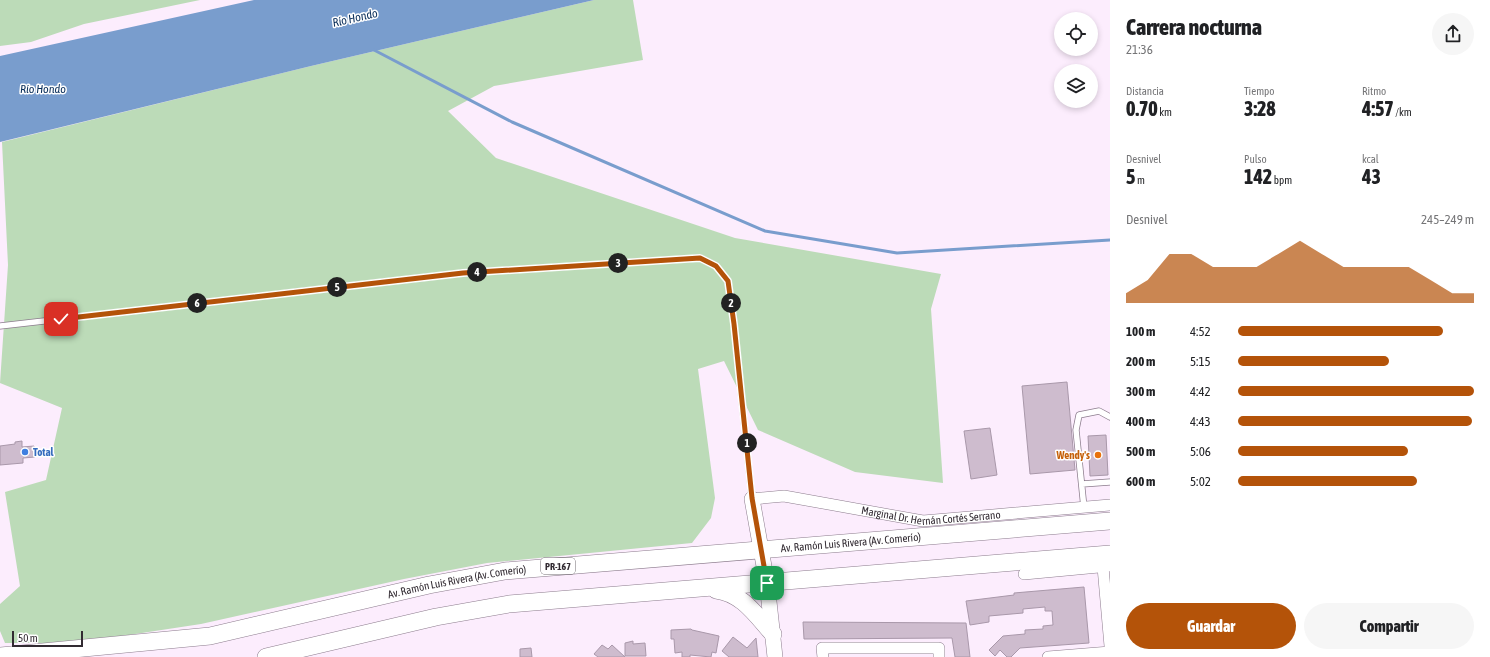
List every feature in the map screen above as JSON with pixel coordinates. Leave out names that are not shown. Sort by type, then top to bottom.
[{"type":"main road","name":"Av. Ramón Luis Rivera (Av. Comerío)","points":[[4,654],[210,636],[429,585],[505,571],[1110,521]]},
{"type":"main road","points":[[266,657],[436,617],[509,604],[767,583],[1108,562]]},
{"type":"main road","points":[[696,588],[727,592],[737,596],[745,602],[773,634]]},
{"type":"street","name":"Marginal Dr. Hernán Cortés Serrano","points":[[752,498],[784,496],[923,521],[1110,506]]},
{"type":"street","points":[[752,498],[767,583],[775,657]]},
{"type":"street","points":[[1024,574],[1108,562],[1110,646]]},
{"type":"street","points":[[823,657],[822,648],[939,648],[939,657]]},
{"type":"street","points":[[1048,657],[1110,652]]},
{"type":"lane","points":[[0,326],[456,274],[700,258],[716,266],[728,281],[734,324],[752,498]]},
{"type":"lane","points":[[1084,508],[1076,430],[1079,416],[1099,411],[1110,417]]},
{"type":"lane","points":[[1082,484],[1110,482]]},
{"type":"green space","points":[[0,0],[200,0],[84,24],[31,42],[0,46]]},
{"type":"green space","points":[[594,0],[633,0],[643,60],[494,86],[448,111],[496,158],[735,238],[941,274],[931,309],[943,483],[855,472],[758,430],[724,361],[698,369],[715,498],[711,518],[692,543],[487,563],[404,579],[201,624],[76,643],[5,643],[0,631],[0,604],[20,586],[5,492],[46,480],[62,408],[0,383],[8,265],[2,142],[311,66]]},
{"type":"water","name":"Río Hondo","points":[[254,0],[594,0],[311,66],[0,142],[0,56]]},
{"type":"building","points":[[1067,382],[1075,470],[1030,474],[1022,386]]},
{"type":"building","points":[[990,428],[997,475],[971,479],[964,431]]},
{"type":"building","name":"Wendy's","points":[[1106,435],[1108,475],[1090,476],[1088,436]]},
{"type":"building","points":[[22,441],[22,447],[34,446],[35,457],[23,458],[23,463],[0,465],[0,446],[15,444],[15,442]]},
{"type":"building","points":[[1084,587],[1089,643],[1020,648],[1011,657],[1007,657],[1000,650],[995,656],[989,650],[1003,636],[1025,634],[1025,630],[1043,629],[1043,626],[1053,625],[1052,611],[1045,611],[1045,607],[1023,609],[1023,613],[989,616],[989,622],[970,625],[966,601],[1014,595],[1014,593]]},
{"type":"building","points":[[803,622],[966,623],[970,657],[955,657],[952,638],[804,639]]},
{"type":"building","points":[[691,629],[719,636],[716,653],[712,652],[711,657],[690,655],[690,657],[682,657],[682,652],[675,653],[674,639],[671,639],[671,630]]},
{"type":"building","points":[[733,637],[747,648],[756,638],[758,657],[729,657],[722,651]]},
{"type":"building","points":[[633,641],[633,644],[645,643],[646,656],[625,656],[625,643]]},
{"type":"building","points":[[602,645],[608,649],[612,645],[625,657],[598,657],[594,654]]},
{"type":"building","points":[[531,648],[532,657],[520,657],[520,649]]},
{"type":"waterway","points":[[374,50],[512,122],[765,231],[897,253],[1110,240]]},
{"type":"place","name":"Total","points":[[25,452]]},
{"type":"place","name":"Wendy's","points":[[1098,455]]},
{"type":"route","points":[[61,319],[463,273],[700,258],[716,266],[728,281],[734,324],[752,498],[767,583]]}]
